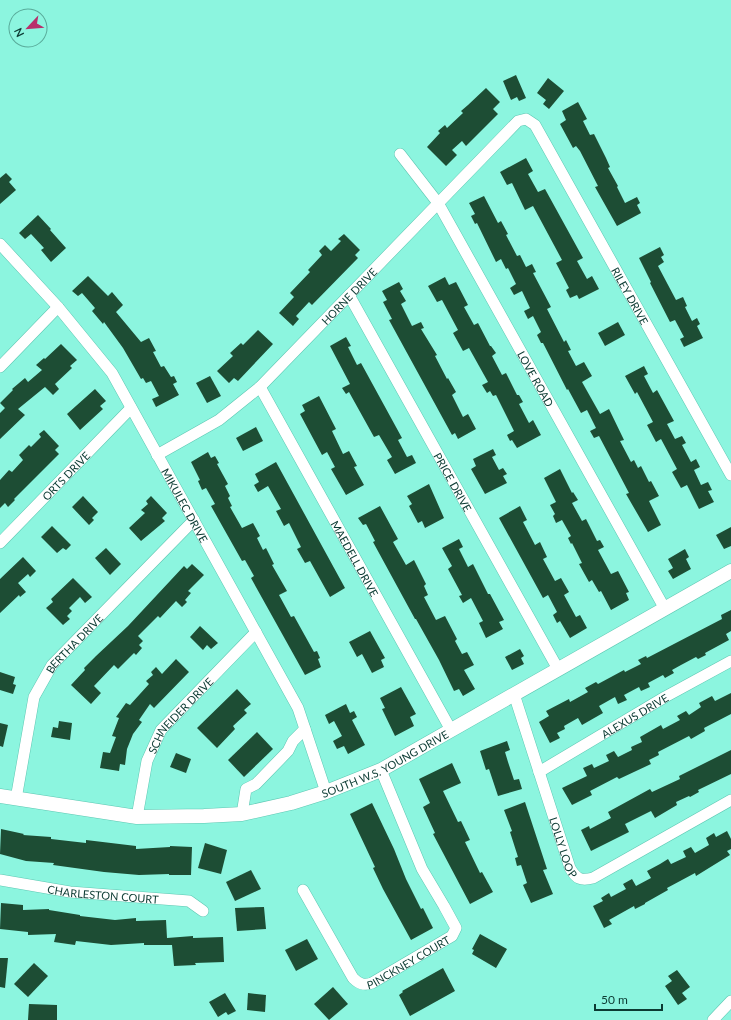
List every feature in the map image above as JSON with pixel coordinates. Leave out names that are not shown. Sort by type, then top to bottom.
[{"type":"main road","name":"SOUTH W.S. YOUNG DRIVE","points":[[0,796],[137,817],[242,814],[291,803],[326,792],[381,770],[731,571]]},
{"type":"street","name":"HORNE DRIVE","points":[[157,455],[219,420],[260,387],[518,121],[526,119]]},
{"type":"street","name":"RILEY DRIVE","points":[[526,119],[535,125],[731,476]]},
{"type":"street","name":"LOVE ROAD","points":[[400,154],[438,203],[665,609]]},
{"type":"street","name":"MIKULEC DRIVE","points":[[0,244],[58,307],[112,373],[298,708],[326,792]]},
{"type":"street","name":"PRICE DRIVE","points":[[349,295],[558,669]]},
{"type":"street","points":[[1,365],[58,307]]},
{"type":"street","name":"MAEDELL DRIVE","points":[[260,387],[451,730]]},
{"type":"street","name":"ORTS DRIVE","points":[[0,543],[131,408]]},
{"type":"street","name":"BERTHA DRIVE","points":[[16,799],[34,697],[52,666],[194,520]]},
{"type":"street","name":"SCHNEIDER DRIVE","points":[[137,817],[147,760],[161,730],[256,632]]},
{"type":"street","name":"ALEXUS DRIVE","points":[[539,772],[731,661]]},
{"type":"street","name":"LOLLY LOOP","points":[[514,694],[570,868],[574,876],[580,879],[586,880],[593,878],[731,800]]},
{"type":"street","points":[[242,814],[246,789],[256,784],[288,751],[293,741],[305,729]]},
{"type":"street","name":"PINCKNEY COURT","points":[[303,890],[353,978],[360,984],[366,985],[372,983],[452,936],[456,928],[422,869],[381,770]]},
{"type":"street","name":"CHARLESTON COURT","points":[[0,880],[70,892],[189,901],[203,911]]},
{"type":"street","points":[[713,1020],[731,1001]]},
{"type":"building","points":[[516,75],[526,98],[519,101],[517,97],[511,100],[503,81]]},
{"type":"building","points":[[548,78],[564,91],[549,109],[543,104],[546,100],[537,93]]},
{"type":"building","points":[[486,88],[500,102],[493,109],[498,114],[466,146],[462,141],[452,150],[457,155],[446,166],[427,147],[440,133],[438,131],[445,125],[447,128],[463,113],[461,111]]},
{"type":"building","points":[[578,102],[587,119],[583,121],[590,135],[594,134],[625,203],[637,197],[640,203],[637,205],[641,213],[617,226],[595,187],[598,186],[580,151],[576,146],[573,148],[560,124],[566,120],[562,111]]},
{"type":"building","points":[[526,158],[533,171],[528,174],[538,192],[545,189],[583,258],[577,261],[587,279],[592,276],[599,289],[579,299],[577,295],[570,298],[566,290],[569,288],[556,263],[562,260],[533,206],[525,210],[512,183],[507,185],[500,172]]},
{"type":"building","points":[[6,173],[12,179],[9,182],[16,190],[0,204],[0,178]]},
{"type":"building","points":[[484,196],[498,223],[501,221],[508,234],[506,235],[517,256],[520,255],[526,267],[532,264],[536,272],[533,273],[551,307],[547,309],[564,342],[566,340],[571,350],[568,351],[576,366],[584,362],[592,376],[582,382],[600,414],[609,409],[624,440],[620,441],[631,462],[634,460],[638,468],[641,466],[649,482],[651,481],[659,496],[649,501],[661,525],[648,532],[626,494],[629,493],[599,436],[594,438],[590,431],[596,428],[587,410],[581,413],[568,389],[567,390],[543,343],[541,343],[537,335],[541,332],[533,316],[528,319],[524,311],[530,308],[522,291],[514,295],[510,288],[516,284],[508,268],[506,269],[501,259],[496,262],[477,223],[475,224],[471,216],[475,214],[469,203]]},
{"type":"building","points":[[38,215],[66,248],[51,262],[41,250],[44,248],[31,234],[25,239],[19,233]]},
{"type":"building","points":[[344,234],[360,250],[355,255],[358,258],[312,305],[309,302],[296,316],[299,319],[293,326],[279,313],[294,297],[290,293],[310,272],[308,270],[322,255],[319,251],[325,245],[331,251],[341,241],[338,239]]},
{"type":"building","points":[[660,247],[664,255],[661,257],[664,262],[658,266],[676,300],[683,297],[687,306],[685,307],[692,321],[697,318],[700,324],[697,326],[703,338],[684,347],[680,339],[684,337],[675,320],[670,322],[639,258]]},
{"type":"building","points":[[88,276],[108,296],[112,292],[123,305],[116,312],[141,342],[149,338],[156,351],[153,352],[161,367],[164,366],[171,377],[174,376],[177,382],[173,384],[179,395],[156,407],[152,399],[159,396],[151,381],[146,383],[143,378],[141,379],[123,348],[104,322],[103,324],[92,311],[95,308],[82,293],[78,296],[72,291]]},
{"type":"building","points":[[445,277],[449,285],[456,282],[468,305],[464,307],[474,325],[478,323],[490,346],[496,353],[492,356],[502,375],[506,373],[517,395],[519,395],[523,402],[519,404],[529,423],[533,420],[541,435],[517,448],[512,440],[510,441],[507,435],[514,431],[496,395],[493,396],[490,391],[487,393],[482,385],[488,382],[469,348],[463,351],[453,333],[458,330],[442,300],[437,302],[428,286]]},
{"type":"building","points":[[399,282],[403,289],[400,291],[406,301],[401,304],[412,326],[421,322],[424,328],[421,329],[437,355],[435,356],[447,379],[448,378],[456,392],[452,395],[463,417],[468,414],[476,429],[458,439],[455,433],[452,435],[389,320],[392,319],[383,302],[387,300],[382,291]]},
{"type":"building","points":[[618,322],[625,335],[605,346],[598,333]]},
{"type":"building","points":[[258,330],[273,344],[238,381],[234,378],[229,383],[217,371],[233,356],[230,353],[241,343],[243,345]]},
{"type":"building","points":[[346,337],[351,346],[348,347],[357,365],[361,363],[402,438],[398,440],[407,457],[412,455],[416,463],[395,474],[387,460],[392,457],[379,435],[374,437],[349,392],[346,394],[342,388],[350,384],[330,346]]},
{"type":"building","points":[[61,344],[77,360],[70,366],[72,368],[55,384],[59,389],[53,395],[45,387],[18,409],[25,415],[0,439],[0,413],[5,408],[0,403],[13,390],[12,389],[25,378],[28,382],[42,370],[36,365]]},
{"type":"building","points":[[644,366],[648,374],[644,376],[653,393],[657,390],[674,421],[667,424],[675,439],[682,436],[686,443],[682,445],[691,462],[696,459],[700,467],[694,470],[701,485],[708,482],[712,490],[708,491],[714,502],[699,509],[687,485],[681,488],[672,472],[677,469],[661,439],[656,442],[647,425],[653,422],[637,392],[635,394],[625,376]]},
{"type":"building","points":[[210,376],[221,396],[207,403],[196,383]]},
{"type":"building","points":[[95,389],[106,401],[100,406],[103,409],[80,430],[67,414]]},
{"type":"building","points":[[319,396],[336,429],[332,431],[343,454],[349,451],[357,466],[354,467],[364,485],[346,495],[331,469],[335,467],[327,452],[322,455],[300,414],[305,411],[302,405]]},
{"type":"building","points":[[256,427],[263,441],[243,451],[236,438]]},
{"type":"building","points":[[44,430],[59,446],[55,450],[59,454],[14,499],[15,500],[8,507],[5,503],[0,508],[0,480],[9,470],[12,472],[23,460],[19,455],[29,445],[31,447],[41,437],[39,434]]},
{"type":"building","points":[[493,449],[496,455],[492,457],[499,470],[503,468],[507,474],[503,476],[507,483],[485,494],[471,469],[476,466],[473,459]]},
{"type":"building","points":[[208,452],[211,458],[215,456],[219,463],[217,464],[228,484],[225,486],[230,496],[228,498],[232,506],[230,507],[242,528],[253,523],[260,536],[257,538],[263,550],[266,548],[274,564],[272,565],[287,591],[279,595],[291,617],[294,616],[314,652],[317,651],[320,658],[318,659],[321,667],[305,675],[251,578],[254,576],[245,560],[242,561],[211,506],[215,504],[206,488],[202,490],[198,481],[200,480],[191,462]]},
{"type":"building","points":[[276,462],[345,588],[330,597],[310,561],[305,563],[297,549],[301,547],[289,523],[284,526],[276,511],[281,509],[268,486],[258,492],[254,485],[259,482],[255,474]]},
{"type":"building","points":[[560,469],[572,493],[573,492],[578,500],[572,503],[582,521],[586,519],[597,541],[600,540],[604,547],[598,550],[611,574],[618,571],[629,592],[626,593],[629,600],[611,610],[601,591],[599,592],[592,580],[589,582],[579,564],[582,563],[568,538],[571,536],[562,520],[556,523],[553,516],[555,514],[550,505],[556,502],[544,478]]},
{"type":"building","points":[[429,484],[444,518],[425,528],[422,521],[418,523],[409,506],[412,504],[407,496]]},
{"type":"building","points":[[83,496],[98,512],[92,518],[94,520],[89,525],[72,507]]},
{"type":"building","points":[[151,496],[167,513],[162,518],[165,521],[141,541],[129,528],[145,513],[141,510],[148,504],[146,501]]},
{"type":"building","points":[[380,506],[398,539],[393,542],[406,565],[414,560],[426,584],[424,586],[428,595],[424,597],[436,620],[445,616],[457,639],[455,641],[462,654],[467,652],[474,665],[464,670],[475,689],[463,696],[459,689],[454,691],[439,660],[373,542],[375,541],[366,524],[363,525],[358,518]]},
{"type":"building","points":[[520,506],[527,520],[523,522],[535,545],[540,542],[547,557],[543,559],[555,581],[561,578],[569,592],[564,595],[576,617],[580,615],[587,628],[570,638],[560,621],[557,623],[553,615],[557,612],[548,595],[543,598],[499,518]]},
{"type":"building","points":[[52,526],[71,545],[66,550],[63,548],[57,553],[41,537]]},
{"type":"building","points":[[731,527],[731,546],[724,549],[716,535]]},
{"type":"building","points":[[459,539],[463,547],[459,549],[468,567],[473,564],[488,594],[490,594],[504,620],[499,622],[503,629],[486,638],[479,623],[483,621],[471,598],[463,603],[459,596],[462,595],[448,569],[452,566],[442,548]]},
{"type":"building","points":[[106,548],[121,564],[110,575],[95,558]]},
{"type":"building","points":[[685,549],[689,557],[686,559],[691,569],[673,579],[668,571],[673,568],[668,559]]},
{"type":"building","points":[[23,557],[36,571],[30,577],[28,574],[18,583],[26,592],[20,597],[19,595],[0,613],[0,579]]},
{"type":"building","points":[[192,564],[204,575],[188,591],[191,593],[185,600],[187,602],[182,607],[176,601],[160,618],[158,616],[138,636],[143,641],[139,645],[142,648],[136,655],[134,653],[118,669],[114,665],[94,686],[101,693],[91,704],[71,685],[85,670],[84,668],[128,626],[184,566],[187,569]]},
{"type":"building","points":[[73,578],[92,597],[85,603],[80,597],[69,608],[72,611],[67,616],[70,619],[63,625],[46,608],[53,602],[51,599]]},
{"type":"building","points":[[731,610],[731,631],[726,634],[729,640],[705,653],[706,655],[698,659],[696,657],[672,670],[674,673],[665,678],[663,675],[648,683],[650,687],[641,691],[639,687],[624,695],[627,700],[618,704],[615,697],[599,706],[603,713],[582,725],[578,718],[564,726],[565,729],[557,733],[560,738],[550,743],[539,722],[549,716],[546,711],[569,699],[570,702],[588,692],[585,688],[596,682],[598,684],[624,670],[625,672],[641,664],[638,660],[646,656],[647,658],[722,619],[721,615]]},
{"type":"building","points":[[200,626],[218,643],[211,649],[207,645],[203,650],[190,637]]},
{"type":"building","points":[[370,631],[385,658],[381,660],[384,667],[372,673],[362,654],[357,657],[349,642]]},
{"type":"building","points":[[520,649],[524,656],[521,658],[524,664],[512,670],[505,657]]},
{"type":"building","points":[[176,659],[189,672],[154,708],[150,704],[139,720],[142,722],[133,734],[127,749],[125,765],[120,764],[119,771],[100,768],[103,752],[110,753],[116,737],[112,736],[119,718],[116,717],[126,703],[130,705],[149,684],[146,681],[153,675],[151,672],[156,667],[162,674]]},
{"type":"building","points":[[0,672],[15,677],[13,684],[16,685],[13,694],[0,690]]},
{"type":"building","points":[[401,687],[416,714],[410,717],[414,726],[395,736],[382,709],[385,708],[380,698]]},
{"type":"building","points":[[237,689],[251,704],[244,710],[247,713],[233,726],[235,729],[217,748],[197,728]]},
{"type":"building","points":[[731,693],[731,714],[704,728],[705,731],[691,739],[689,736],[658,752],[659,755],[649,760],[651,764],[619,779],[617,777],[590,791],[592,795],[572,805],[562,788],[587,776],[583,768],[592,764],[594,768],[609,761],[606,755],[614,751],[618,757],[632,750],[631,747],[642,742],[640,737],[661,725],[663,729],[680,720],[677,716],[686,711],[689,715],[701,707],[699,703],[712,696],[715,701]]},
{"type":"building","points":[[346,704],[350,713],[354,711],[357,717],[352,720],[365,745],[348,754],[344,746],[337,749],[333,741],[342,736],[334,721],[329,724],[325,715]]},
{"type":"building","points":[[59,721],[72,723],[70,740],[51,737],[53,727],[58,728]]},
{"type":"building","points":[[0,723],[8,725],[3,747],[0,746]]},
{"type":"building","points":[[257,732],[273,749],[244,777],[228,760]]},
{"type":"building","points":[[507,741],[510,750],[505,752],[508,762],[514,780],[519,779],[522,789],[498,796],[489,769],[486,770],[480,751]]},
{"type":"building","points":[[731,750],[731,774],[698,790],[699,792],[690,797],[689,796],[676,802],[677,805],[655,818],[651,811],[625,824],[629,832],[591,851],[581,830],[589,826],[590,829],[611,818],[608,812],[650,789],[652,792],[680,779],[679,776]]},
{"type":"building","points":[[176,753],[191,759],[186,773],[170,767]]},
{"type":"building","points":[[452,763],[461,783],[443,791],[458,822],[461,821],[470,840],[465,842],[480,873],[482,872],[493,892],[470,904],[433,834],[435,833],[423,807],[430,803],[419,779]]},
{"type":"building","points":[[525,802],[547,869],[543,870],[553,894],[531,903],[523,885],[527,883],[521,865],[517,866],[515,858],[518,857],[510,832],[512,831],[504,810]]},
{"type":"building","points":[[372,803],[394,849],[406,879],[421,909],[423,908],[433,928],[411,940],[383,889],[373,868],[375,867],[350,814]]},
{"type":"building","points":[[1,829],[24,834],[23,835],[51,837],[51,839],[86,843],[86,840],[136,846],[136,849],[170,846],[192,847],[191,875],[139,875],[53,865],[54,863],[26,861],[0,854]]},
{"type":"building","points":[[727,831],[731,839],[731,849],[727,851],[730,855],[696,876],[695,873],[667,888],[668,890],[645,904],[635,909],[634,906],[609,920],[612,924],[604,928],[593,906],[603,901],[601,898],[609,893],[611,897],[626,889],[623,884],[632,879],[636,886],[651,878],[647,871],[668,859],[671,864],[686,857],[683,851],[691,847],[695,853],[709,845],[706,838],[714,833],[716,837]]},
{"type":"building","points":[[205,843],[227,850],[221,874],[198,868]]},
{"type":"building","points":[[251,870],[261,889],[235,901],[226,882]]},
{"type":"building","points":[[1,903],[23,905],[23,910],[49,909],[80,916],[115,920],[136,918],[136,921],[166,920],[167,938],[193,936],[193,938],[223,937],[224,962],[195,963],[196,965],[174,966],[172,945],[144,945],[144,943],[111,945],[76,941],[75,945],[54,942],[56,934],[28,935],[28,932],[0,929]]},
{"type":"building","points":[[264,907],[266,929],[237,931],[235,908]]},
{"type":"building","points":[[480,934],[507,949],[496,968],[472,954],[474,950],[472,949]]},
{"type":"building","points":[[307,939],[318,959],[296,971],[285,950]]},
{"type":"building","points":[[0,958],[8,958],[5,988],[0,987]]},
{"type":"building","points":[[34,963],[48,976],[28,997],[14,984]]},
{"type":"building","points":[[443,968],[455,991],[410,1016],[399,995],[403,992],[402,991]]},
{"type":"building","points":[[677,970],[690,987],[682,993],[687,999],[678,1005],[665,986],[672,981],[668,976]]},
{"type":"building","points":[[333,987],[348,1004],[329,1020],[314,1004]]},
{"type":"building","points":[[225,993],[236,1011],[228,1015],[226,1012],[218,1017],[209,1002]]},
{"type":"building","points":[[248,993],[266,995],[265,1012],[247,1010]]},
{"type":"building","points":[[29,1004],[57,1005],[57,1020],[28,1020]]}]
